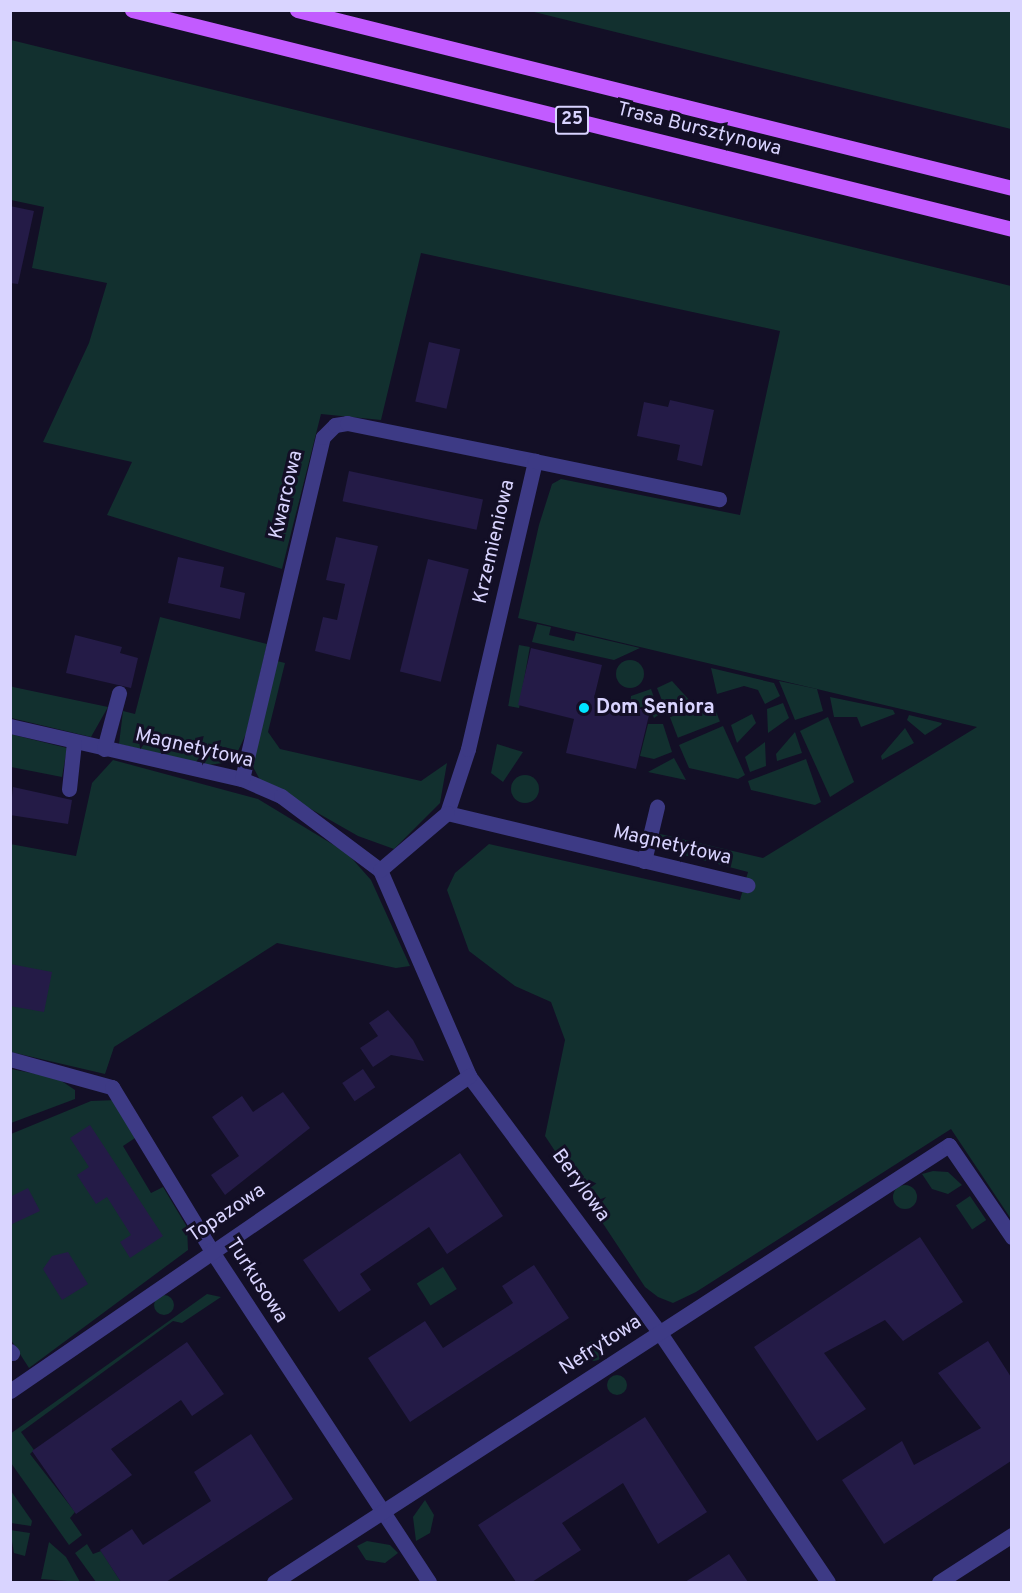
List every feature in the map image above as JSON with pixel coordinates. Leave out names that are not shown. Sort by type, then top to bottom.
[{"type":"main road","name":"Trasa Bursztynowa","points":[[132,10],[1011,229]]},
{"type":"main road","name":"Trasa Bursztynowa","points":[[297,10],[1011,188]]},
{"type":"street","name":"Kwarcowa","points":[[242,779],[323,437],[335,425],[347,423],[535,461]]},
{"type":"street","name":"Krzemieniowa","points":[[447,813],[468,749],[535,461],[719,499]]},
{"type":"street","points":[[104,749],[119,693]]},
{"type":"street","name":"Magnetytowa","points":[[10,726],[242,779],[321,822],[380,870]]},
{"type":"street","points":[[69,789],[74,742]]},
{"type":"street","points":[[644,861],[657,807]]},
{"type":"street","name":"Magnetytowa","points":[[447,813],[748,885]]},
{"type":"street","points":[[380,870],[447,813]]},
{"type":"street","name":"Berylowa","points":[[380,870],[469,1076],[660,1333],[828,1582]]},
{"type":"street","name":"Turkusowa","points":[[10,1059],[112,1087],[211,1251],[429,1582]]},
{"type":"street","name":"Topazowa","points":[[10,1391],[469,1076]]},
{"type":"street","name":"Nefrytowa","points":[[274,1582],[949,1144],[1011,1237]]},
{"type":"street","points":[[939,1582],[1011,1535]]},
{"type":"green space","points":[[530,11],[1011,11],[1011,129]]},
{"type":"green space","points":[[11,40],[1011,286],[1011,1219],[951,1129],[696,1292],[673,1303],[658,1297],[645,1287],[545,1136],[565,1040],[551,1002],[515,986],[469,951],[447,890],[455,873],[489,844],[740,900],[748,872],[661,849],[660,834],[763,858],[977,727],[518,618],[539,525],[552,484],[561,479],[740,515],[780,331],[421,253],[381,420],[321,414],[282,569],[107,515],[132,462],[43,442],[89,343],[107,283],[32,268],[44,207],[11,200]]},
{"type":"green space","points":[[160,617],[267,644],[246,734],[237,753],[223,763],[208,765],[119,744],[123,711],[135,714]]},
{"type":"green space","points":[[537,624],[551,627],[549,635],[574,641],[576,633],[640,648],[614,660],[532,642]]},
{"type":"green space","points":[[519,645],[530,647],[519,708],[508,706]]},
{"type":"green space","points":[[630,660],[640,664],[644,674],[640,684],[630,688],[620,684],[616,674],[620,664]]},
{"type":"green space","points":[[277,661],[285,663],[268,732],[280,749],[421,781],[447,763],[440,803],[394,849],[358,836],[260,780],[252,765]]},
{"type":"green space","points":[[711,668],[774,683],[780,696],[765,704],[758,690],[744,686],[717,694]]},
{"type":"green space","points":[[672,681],[692,703],[667,713],[657,688]]},
{"type":"green space","points":[[779,681],[817,689],[823,711],[795,720]]},
{"type":"green space","points":[[10,685],[108,707],[91,737],[11,718]]},
{"type":"green space","points":[[651,689],[660,714],[654,718],[650,710],[630,705],[631,696]]},
{"type":"green space","points":[[830,697],[893,710],[895,714],[861,727],[857,717],[834,717]]},
{"type":"green space","points":[[712,701],[720,722],[678,738],[670,717]]},
{"type":"green space","points":[[783,703],[789,718],[768,733],[767,709]]},
{"type":"green space","points":[[752,714],[756,723],[737,743],[731,725]]},
{"type":"green space","points":[[909,715],[942,723],[925,735],[907,720]]},
{"type":"green space","points":[[828,717],[854,782],[830,797],[800,731]]},
{"type":"green space","points":[[648,724],[663,724],[672,752],[654,759],[640,756]]},
{"type":"green space","points":[[723,726],[745,775],[738,779],[689,768],[679,745]]},
{"type":"green space","points":[[905,728],[914,743],[882,760],[881,756]]},
{"type":"green space","points":[[795,732],[802,753],[777,761],[776,754]]},
{"type":"green space","points":[[10,734],[67,748],[62,777],[11,767]]},
{"type":"green space","points":[[765,742],[766,766],[750,772],[745,757]]},
{"type":"green space","points":[[497,744],[523,752],[503,782],[491,773]]},
{"type":"green space","points":[[674,758],[686,780],[648,772]]},
{"type":"green space","points":[[806,759],[821,802],[815,805],[751,790],[748,781]]},
{"type":"green space","points":[[113,760],[258,799],[347,853],[371,880],[410,966],[396,968],[277,943],[114,1047],[105,1074],[11,1052],[10,844],[76,856],[92,783]]},
{"type":"green space","points":[[525,775],[535,779],[539,789],[535,799],[525,803],[515,799],[511,789],[515,779]]},
{"type":"green space","points":[[11,1069],[57,1078],[75,1090],[75,1099],[11,1123]]},
{"type":"green space","points":[[117,1100],[138,1136],[123,1146],[151,1193],[163,1187],[187,1227],[188,1250],[29,1368],[11,1340],[11,1134],[91,1101]]},
{"type":"green space","points":[[933,1171],[948,1172],[962,1185],[948,1194],[932,1189],[922,1174]]},
{"type":"green space","points":[[905,1185],[913,1189],[917,1197],[913,1205],[905,1209],[897,1205],[893,1197],[897,1189]]},
{"type":"green space","points":[[970,1196],[986,1220],[972,1230],[956,1206]]},
{"type":"green space","points":[[443,1267],[457,1289],[430,1305],[417,1283]]},
{"type":"green space","points":[[207,1294],[221,1297],[182,1323],[173,1321],[21,1432],[34,1450],[30,1454],[75,1512],[70,1518],[82,1535],[69,1545],[11,1463],[10,1434]]},
{"type":"green space","points":[[160,1295],[168,1295],[174,1301],[174,1309],[168,1315],[160,1315],[154,1309],[154,1301]]},
{"type":"green space","points":[[594,1341],[601,1344],[604,1351],[601,1358],[594,1361],[587,1358],[584,1351],[587,1344]]},
{"type":"green space","points":[[617,1375],[624,1378],[627,1385],[624,1392],[617,1395],[610,1392],[607,1385],[610,1378]]},
{"type":"green space","points":[[11,1491],[32,1521],[31,1526],[11,1523]]},
{"type":"green space","points":[[425,1500],[434,1515],[430,1533],[416,1541],[413,1517]]},
{"type":"green space","points":[[10,1530],[30,1533],[25,1556],[14,1553]]},
{"type":"green space","points":[[367,1541],[390,1545],[398,1553],[385,1563],[366,1560],[357,1546]]},
{"type":"green space","points":[[49,1542],[66,1557],[80,1582],[41,1579]]},
{"type":"green space","points":[[87,1544],[93,1554],[101,1551],[121,1582],[96,1582],[75,1553]]},
{"type":"building","points":[[10,206],[34,211],[18,284],[10,283]]},
{"type":"building","points":[[429,342],[460,349],[446,409],[415,401]]},
{"type":"building","points":[[670,400],[714,410],[702,466],[677,460],[680,445],[637,436],[644,402],[668,407]]},
{"type":"building","points":[[349,471],[483,499],[477,530],[343,501]]},
{"type":"building","points":[[336,537],[378,546],[350,660],[315,651],[323,617],[337,620],[345,584],[326,580]]},
{"type":"building","points":[[178,557],[224,567],[220,587],[245,593],[240,619],[168,603]]},
{"type":"building","points":[[428,559],[469,569],[441,682],[400,672]]},
{"type":"building","points":[[75,635],[122,647],[120,653],[138,658],[131,688],[66,673]]},
{"type":"building","name":"Dom Seniora","points":[[531,648],[602,665],[594,698],[650,711],[636,769],[566,753],[574,719],[518,705]]},
{"type":"building","points":[[13,787],[72,800],[68,824],[10,815]]},
{"type":"building","points":[[10,964],[52,972],[44,1012],[10,1006]]},
{"type":"building","points":[[388,1010],[413,1040],[424,1061],[391,1055],[373,1067],[360,1048],[378,1036],[369,1023]]},
{"type":"building","points":[[363,1069],[375,1087],[355,1101],[342,1083]]},
{"type":"building","points":[[283,1092],[310,1128],[225,1195],[211,1175],[239,1156],[212,1117],[242,1096],[253,1112]]},
{"type":"building","points":[[90,1125],[163,1236],[130,1258],[120,1242],[131,1235],[107,1197],[96,1204],[77,1175],[89,1167],[70,1138]]},
{"type":"building","points":[[460,1153],[503,1216],[447,1254],[429,1227],[360,1274],[371,1290],[339,1312],[303,1260]]},
{"type":"building","points":[[28,1188],[40,1211],[10,1225],[10,1197]]},
{"type":"building","points":[[920,1237],[963,1302],[903,1341],[885,1320],[824,1353],[866,1409],[817,1441],[754,1347]]},
{"type":"building","points":[[68,1252],[88,1284],[62,1300],[43,1269],[52,1256]]},
{"type":"building","points":[[534,1265],[569,1318],[410,1422],[368,1358],[425,1321],[443,1348],[513,1303],[502,1286]]},
{"type":"building","points":[[988,1341],[1011,1377],[1011,1461],[884,1544],[842,1480],[902,1441],[914,1465],[981,1428],[938,1373]]},
{"type":"building","points":[[187,1342],[224,1394],[192,1416],[181,1400],[111,1449],[132,1475],[76,1514],[32,1451]]},
{"type":"building","points":[[645,1417],[707,1512],[658,1544],[623,1483],[562,1523],[581,1550],[532,1582],[516,1582],[478,1525]]},
{"type":"building","points":[[251,1434],[293,1499],[166,1582],[121,1582],[100,1550],[132,1529],[143,1545],[211,1501],[194,1472]]},
{"type":"building","points":[[729,1554],[748,1582],[685,1582],[709,1567]]},
{"type":"place","name":"Dom Seniora","points":[[584,708]]}]
